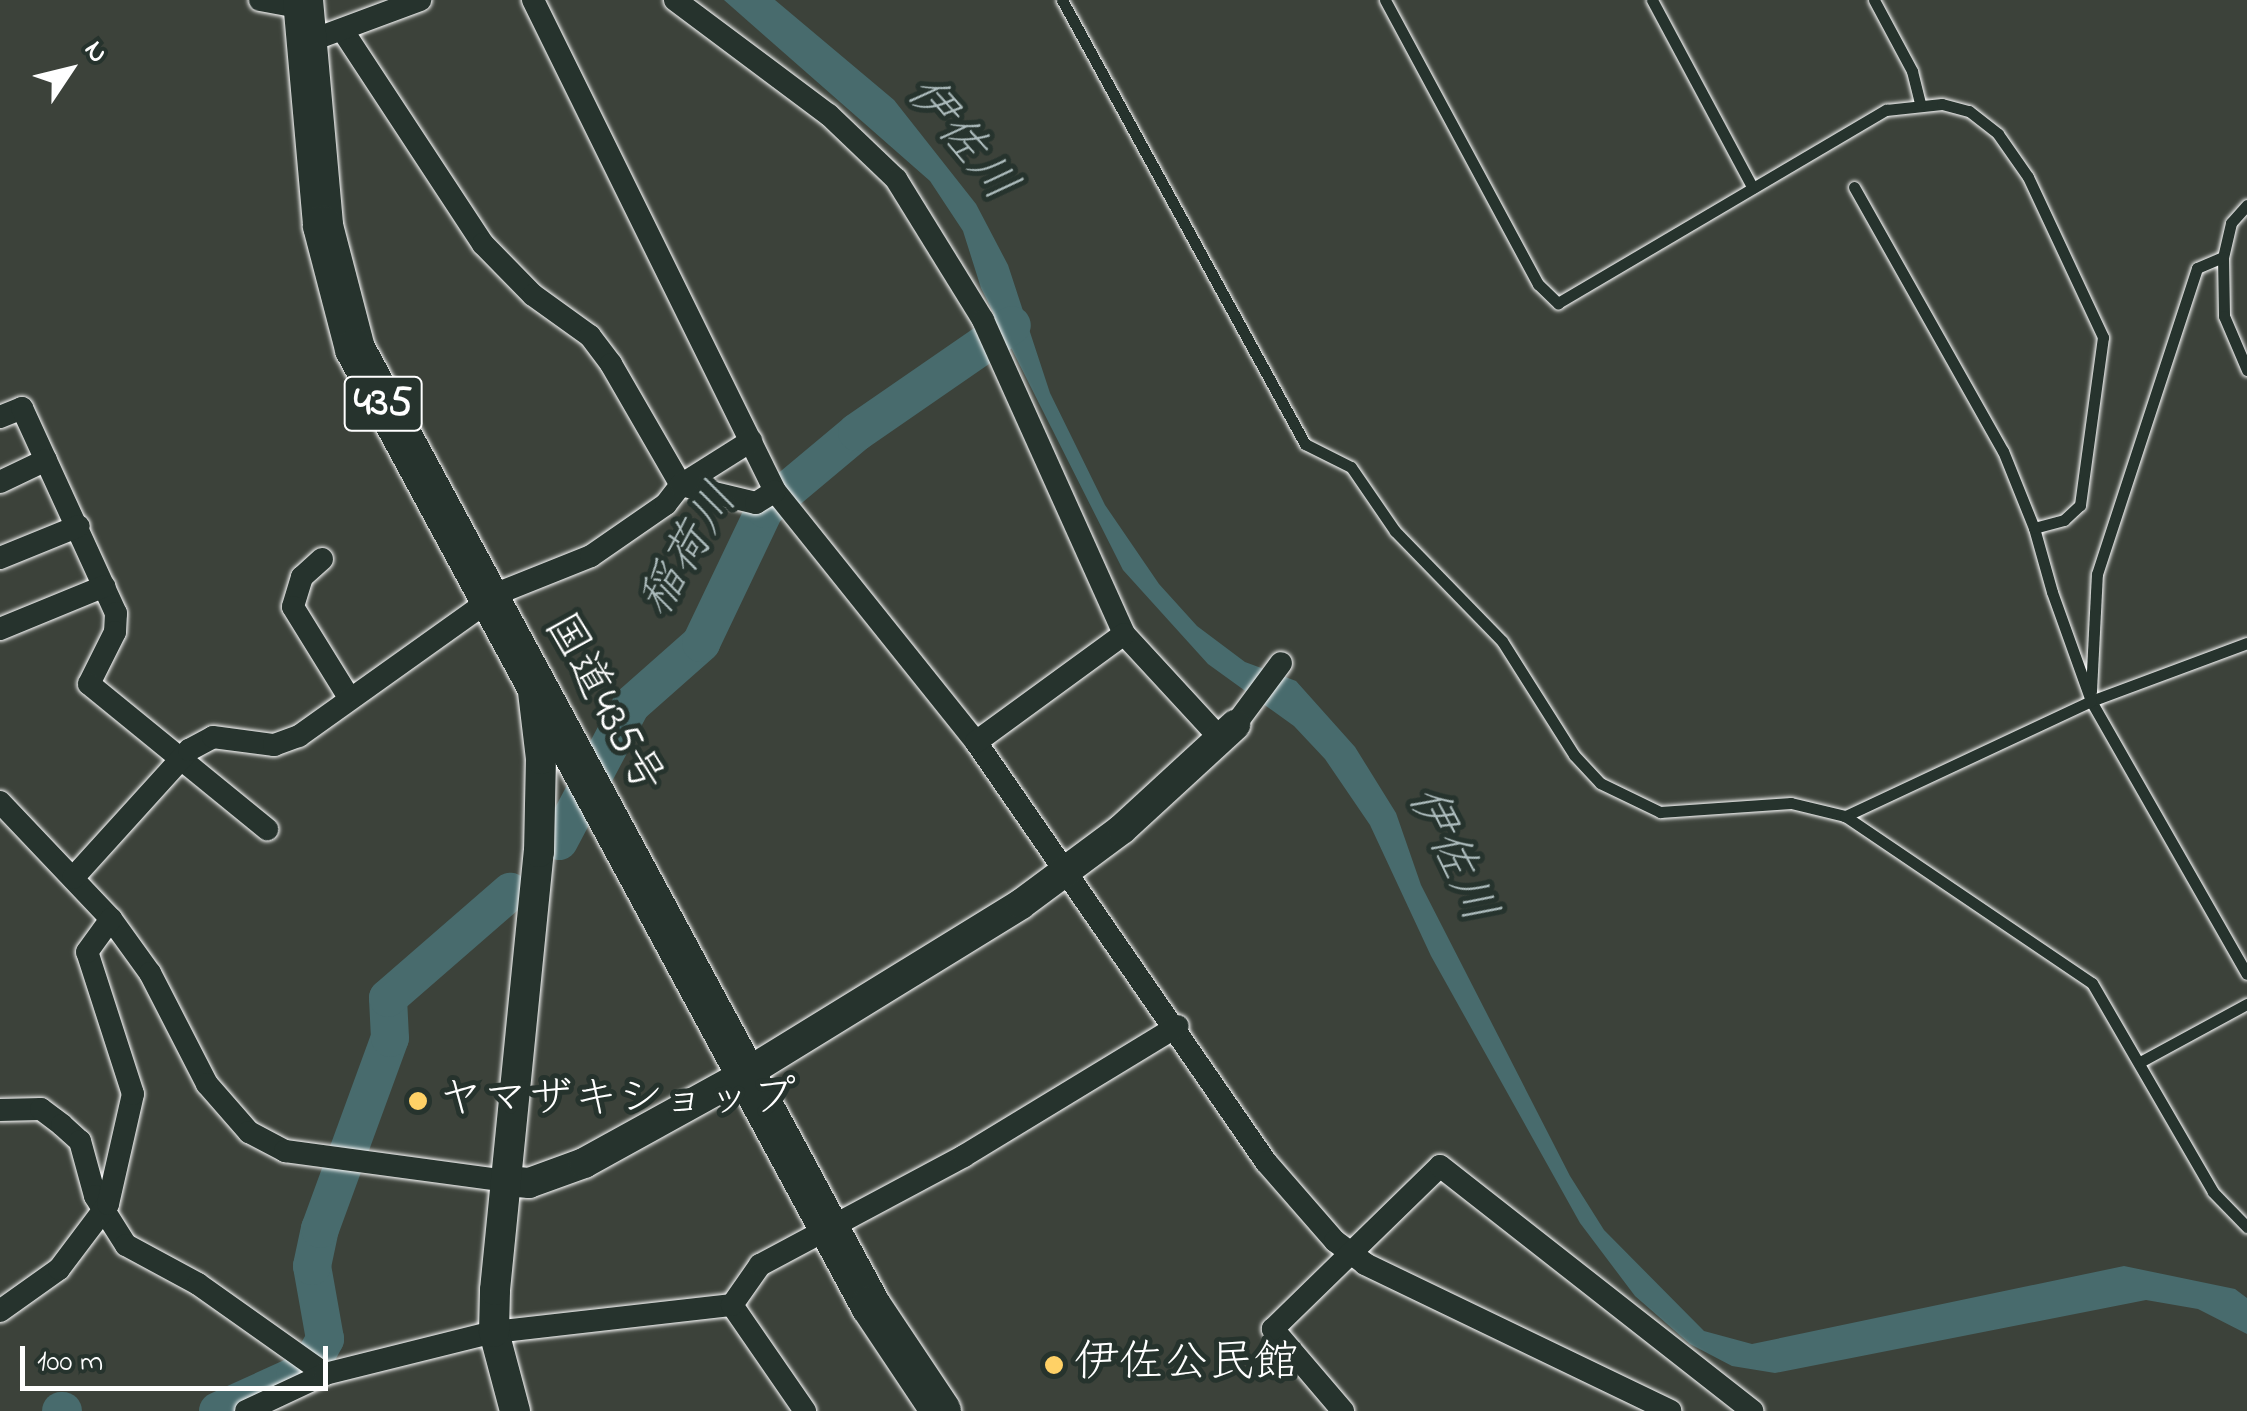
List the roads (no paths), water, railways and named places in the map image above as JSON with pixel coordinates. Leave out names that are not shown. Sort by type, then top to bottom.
[{"type":"highway","name":"国道435号","points":[[314,20],[322,226],[340,311],[490,603],[745,1074],[901,1358],[941,1411]]},
{"type":"street","points":[[260,0],[314,20],[420,0]]},
{"type":"street","points":[[534,0],[776,491],[976,742],[1178,1026],[1266,1162],[1349,1252],[1486,1327],[1671,1411]]},
{"type":"street","points":[[675,0],[829,114],[896,179],[983,320],[1124,634],[1228,732]]},
{"type":"street","points":[[314,20],[483,244],[533,295],[590,336],[611,364],[681,485],[756,503],[776,491]]},
{"type":"street","points":[[0,418],[22,408],[105,586],[115,632],[89,684],[266,828]]},
{"type":"street","points":[[73,878],[105,850],[180,759],[213,737],[274,745],[299,736],[348,696],[522,580],[590,556],[666,504],[681,485],[752,441]]},
{"type":"street","points":[[0,482],[46,460]]},
{"type":"street","points":[[0,558],[79,526]]},
{"type":"street","points":[[322,559],[302,577],[293,607],[348,696]]},
{"type":"street","points":[[0,629],[105,586]]},
{"type":"street","points":[[976,742],[1124,634]]},
{"type":"street","points":[[0,802],[111,919],[150,973],[208,1084],[249,1132],[285,1151],[506,1181],[552,1178],[745,1074],[1070,872],[1228,732],[1281,663]]},
{"type":"street","points":[[515,1411],[494,1332],[542,802],[531,679]]},
{"type":"street","points":[[0,1310],[59,1269],[103,1214],[134,1094],[87,952],[111,919]]},
{"type":"street","points":[[246,1411],[326,1374],[494,1332],[732,1305],[760,1264],[828,1224],[964,1156],[1178,1026]]},
{"type":"street","points":[[0,1110],[41,1109],[80,1140],[103,1214],[126,1246],[198,1284],[326,1374]]},
{"type":"street","points":[[1343,1411],[1273,1328],[1440,1166],[1752,1411]]},
{"type":"street","points":[[732,1305],[805,1411]]},
{"type":"lane","points":[[1062,0],[1305,444],[1351,467],[1395,531],[1502,641],[1574,755],[1600,782],[1660,812],[1791,804],[1845,816],[2092,984],[2213,1192],[2247,1227]]},
{"type":"lane","points":[[1385,0],[1538,284],[1558,303],[1886,110],[1920,102],[1969,111],[1998,134],[2028,177],[2098,318],[2104,364],[2080,505],[2064,520],[2034,528]]},
{"type":"lane","points":[[1652,0],[1753,188]]},
{"type":"lane","points":[[1874,0],[1912,71],[1920,102]]},
{"type":"lane","points":[[1854,186],[2003,451],[2034,528],[2091,701],[2247,974]]},
{"type":"lane","points":[[2247,205],[2231,222],[2223,256],[2224,316],[2247,370]]},
{"type":"lane","points":[[2091,701],[2098,574],[2197,268],[2223,256]]},
{"type":"lane","points":[[1845,816],[2091,701],[2247,643]]},
{"type":"lane","points":[[2140,1062],[2247,1004]]},
{"type":"water","points":[[724,0],[775,0],[894,100],[976,204],[1008,265],[1050,393],[1105,505],[1159,584],[1197,626],[1245,662],[1296,681],[1355,747],[1396,813],[1421,885],[1570,1176],[1604,1230],[1704,1331],[1752,1344],[2124,1266],[2235,1289],[2247,1298],[2247,1334],[2198,1309],[2146,1300],[1775,1373],[1732,1366],[1690,1344],[1635,1296],[1580,1223],[1431,956],[1370,825],[1325,759],[1294,726],[1208,664],[1123,570],[981,288],[963,231],[930,181]]},
{"type":"waterway","name":"稲荷川","points":[[559,841],[631,705],[701,643],[765,509],[857,432],[1012,325]]},
{"type":"waterway","name":"稲荷川","points":[[218,1411],[295,1376],[314,1359],[325,1339],[312,1266],[320,1229],[390,1038],[388,998],[510,892]]},
{"type":"place","name":"ヤマザキショップ","points":[[418,1101]]},
{"type":"place","name":"伊佐公民館","points":[[1054,1365]]},
{"type":"water label","name":"伊佐川","points":[[960,140]]},
{"type":"water label","name":"伊佐川","points":[[1450,855]]}]
